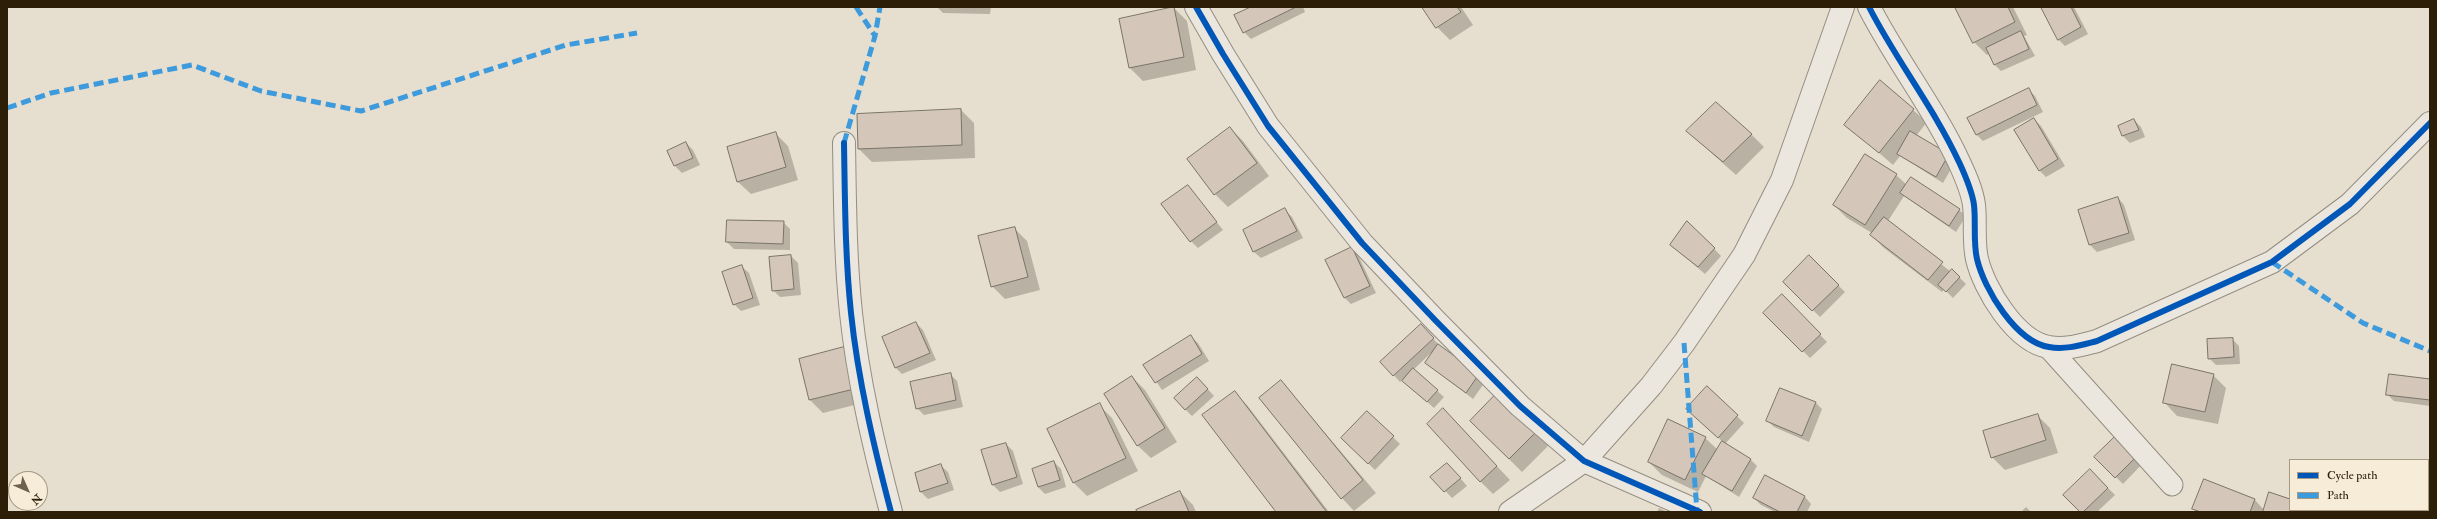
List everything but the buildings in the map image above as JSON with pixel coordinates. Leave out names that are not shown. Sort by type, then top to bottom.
[{"type":"street","points":[[1196,7],[1223,54],[1268,126],[1362,243],[1520,406],[1584,460],[1700,512]]},
{"type":"street","points":[[1510,512],[1584,460],[1651,386],[1684,343],[1744,255],[1782,180],[1843,7]]},
{"type":"street","points":[[1869,7],[1885,38],[1931,109],[1968,183],[1974,204],[1977,259],[1990,292],[2009,321],[2027,336],[2048,347],[2068,349],[2097,341],[2272,262],[2350,204],[2430,123]]},
{"type":"street","points":[[844,143],[845,230],[851,314],[872,437],[891,512]]},
{"type":"lane","points":[[2048,347],[2172,484]]},
{"type":"marked path","points":[[856,7],[875,36]]},
{"type":"marked path","points":[[844,143],[875,36],[880,7]]},
{"type":"marked path","points":[[7,108],[51,93],[192,65],[261,91],[361,111],[566,45],[637,33]]},
{"type":"marked path","points":[[2272,262],[2363,323],[2430,351]]},
{"type":"marked path","points":[[1684,343],[1697,511]]},
{"type":"cycle path","points":[[1196,7],[1223,54],[1268,126],[1362,243],[1520,406],[1584,461],[1700,512]]},
{"type":"cycle path","points":[[1869,7],[1891,46],[1938,122],[1966,177],[1974,205],[1975,246],[1977,259],[1994,299],[2014,325],[2025,335],[2037,343],[2049,347],[2067,347],[2097,341],[2272,262],[2350,204],[2430,123]]},
{"type":"cycle path","points":[[844,143],[846,249],[854,338],[867,413],[891,512]]}]
